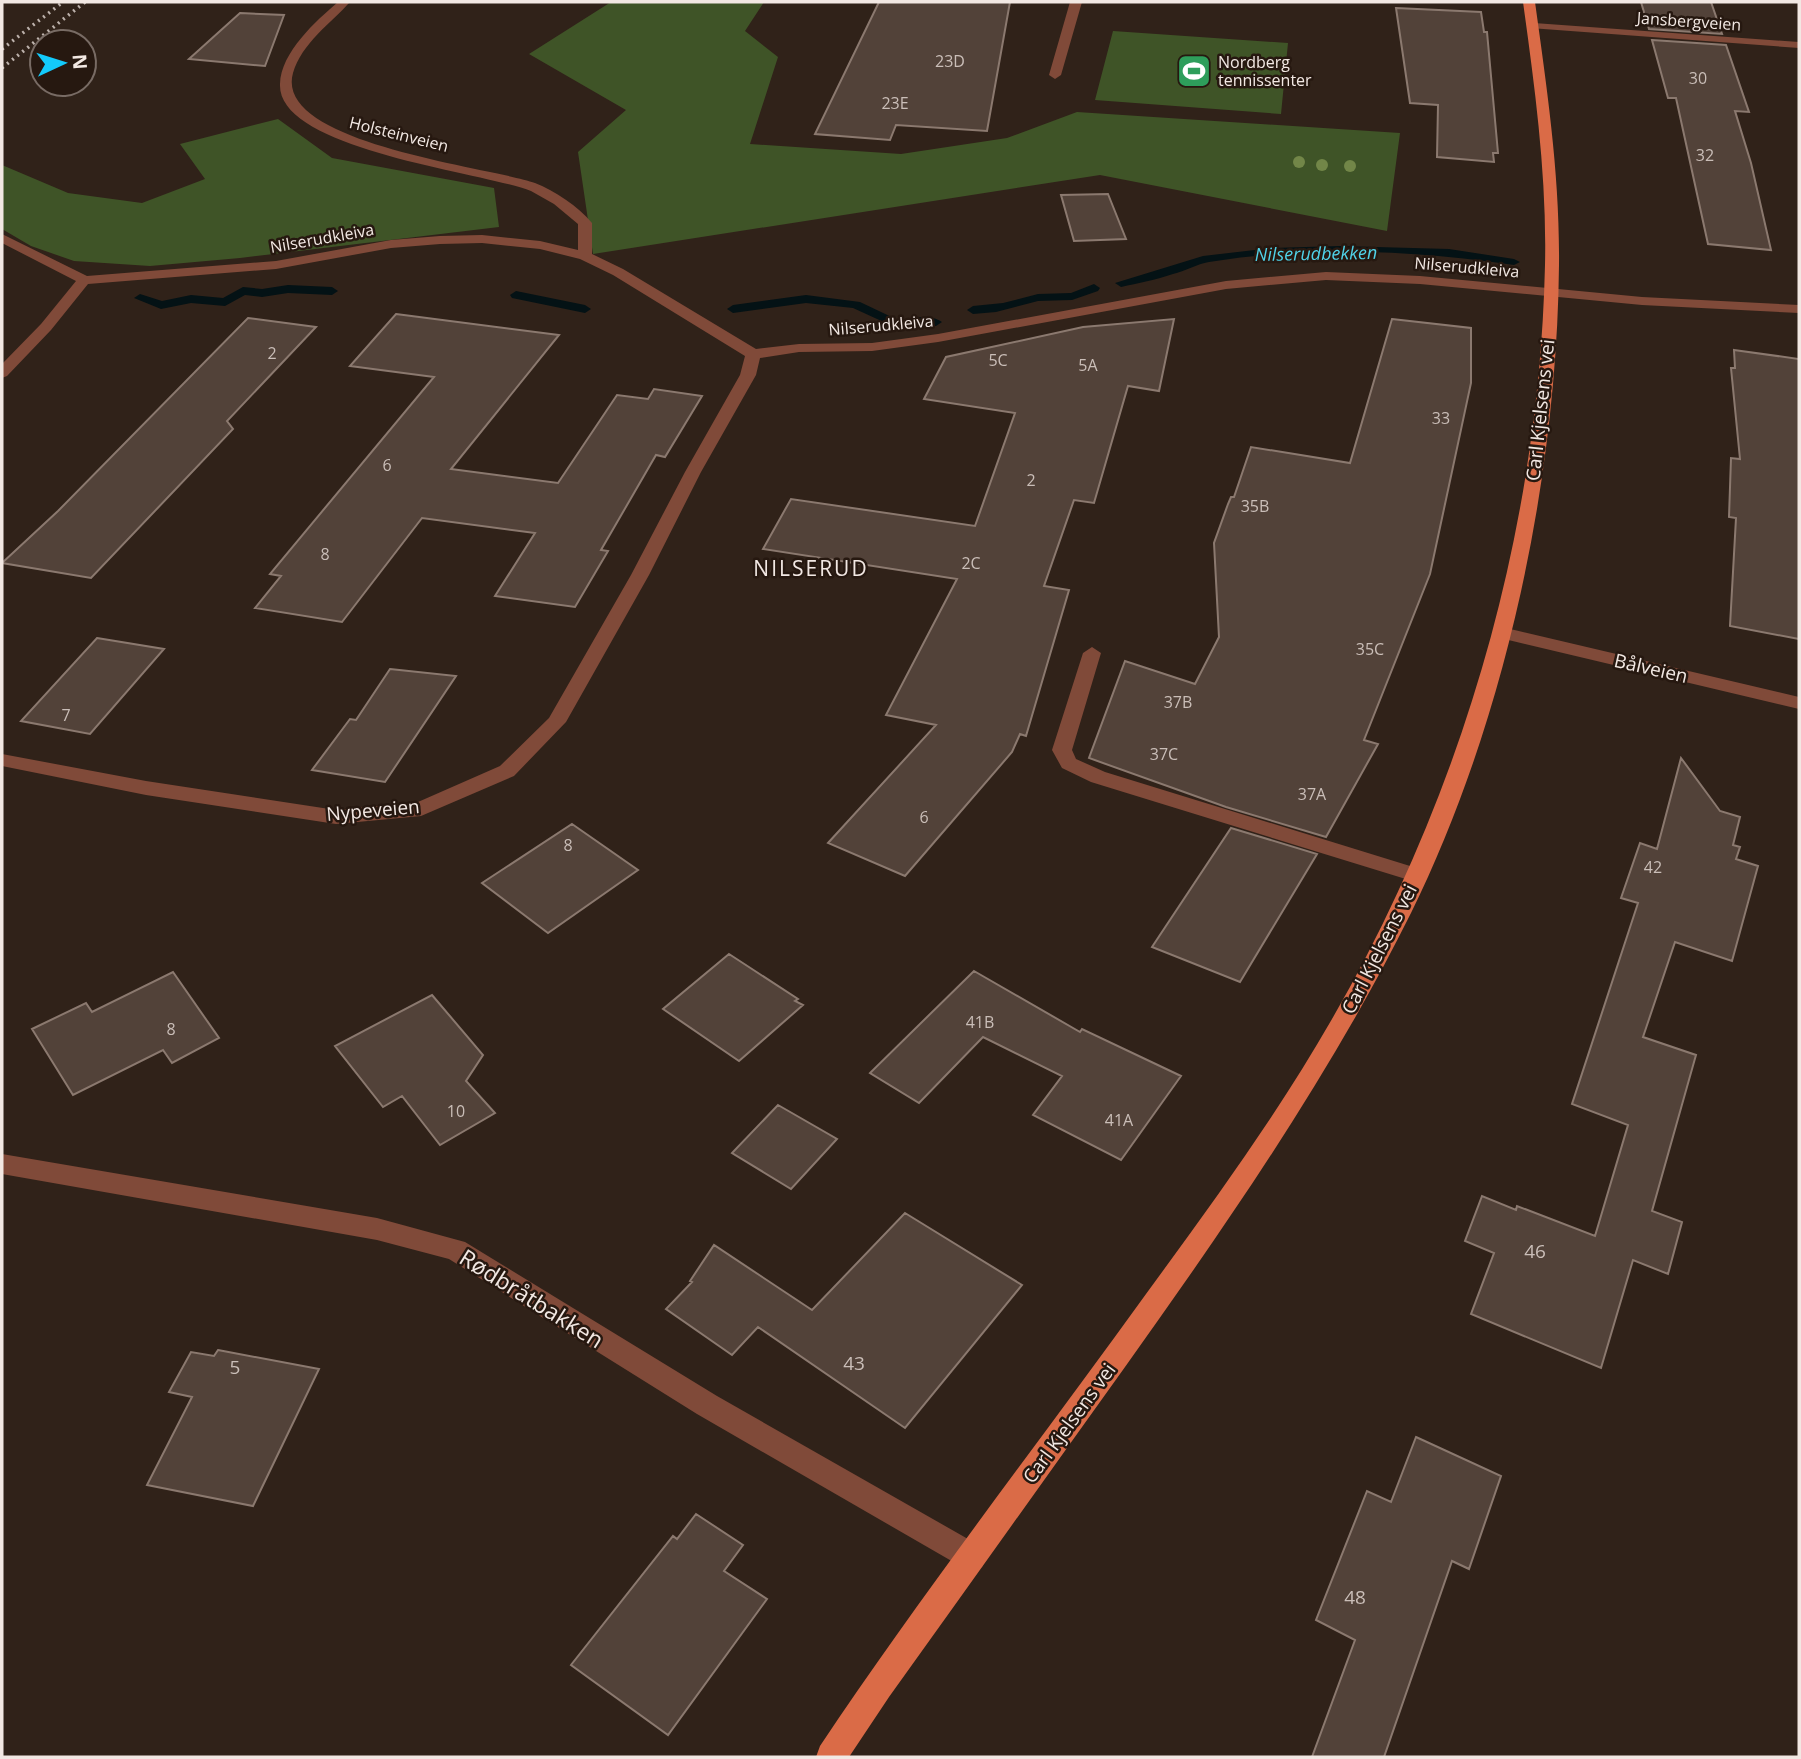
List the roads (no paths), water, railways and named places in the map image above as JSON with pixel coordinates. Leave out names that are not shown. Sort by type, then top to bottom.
[{"type":"main road","name":"Carl Kjelsens vei","points":[[831,1757],[1183,1265],[1268,1140],[1342,1022],[1399,915],[1444,811],[1502,633],[1516,572],[1543,420],[1554,260],[1551,157],[1529,2]]},
{"type":"street","name":"Holsteinveien","points":[[344,2],[302,46],[285,74],[287,97],[308,120],[339,137],[380,150],[530,186],[561,202],[585,223],[585,257]]},
{"type":"street","points":[[1055,75],[1076,2]]},
{"type":"street","name":"Jansbergveien","points":[[1534,26],[1799,45]]},
{"type":"street","points":[[2,238],[84,280],[46,327],[2,373]]},
{"type":"street","name":"Nilserudkleiva","points":[[84,280],[276,265],[391,244],[440,240],[482,239],[540,245],[585,257],[618,272],[753,354],[799,348],[872,346],[938,338],[1187,292],[1281,278],[1374,277],[1642,301],[1799,309]]},
{"type":"street","name":"Nypeveien","points":[[2,760],[146,788],[336,817],[421,809],[507,771],[556,722],[640,575],[748,374],[753,354]]},
{"type":"street","name":"Bålveien","points":[[1502,633],[1799,703]]},
{"type":"street","points":[[1093,653],[1062,750],[1069,763],[1098,778],[1416,875]]},
{"type":"street","name":"Rødbråtbakken","points":[[2,1164],[377,1230],[456,1250],[707,1405],[972,1557]]},
{"type":"waterway","name":"Nilserudbekken","points":[[1121,283],[1169,272],[1203,259],[1272,251],[1340,249],[1449,252],[1514,262]]},
{"type":"waterway","name":"Nilserudbekken","points":[[973,310],[1003,307],[1038,298],[1072,296],[1094,288]]},
{"type":"waterway","name":"Nilserudbekken","points":[[140,298],[161,305],[191,299],[225,302],[243,291],[332,291]]},
{"type":"waterway","name":"Nilserudbekken","points":[[516,295],[585,309]]},
{"type":"waterway","name":"Nilserudbekken","points":[[733,309],[806,299],[856,305],[899,325],[913,321],[936,322]]},
{"type":"railway","points":[[2,49],[63,2]]},
{"type":"railway","points":[[2,68],[85,2]]},
{"type":"place","name":"Nordberg tennissenter","points":[[1194,71]]},
{"type":"district","name":"NILSERUD","points":[[811,568]]}]
